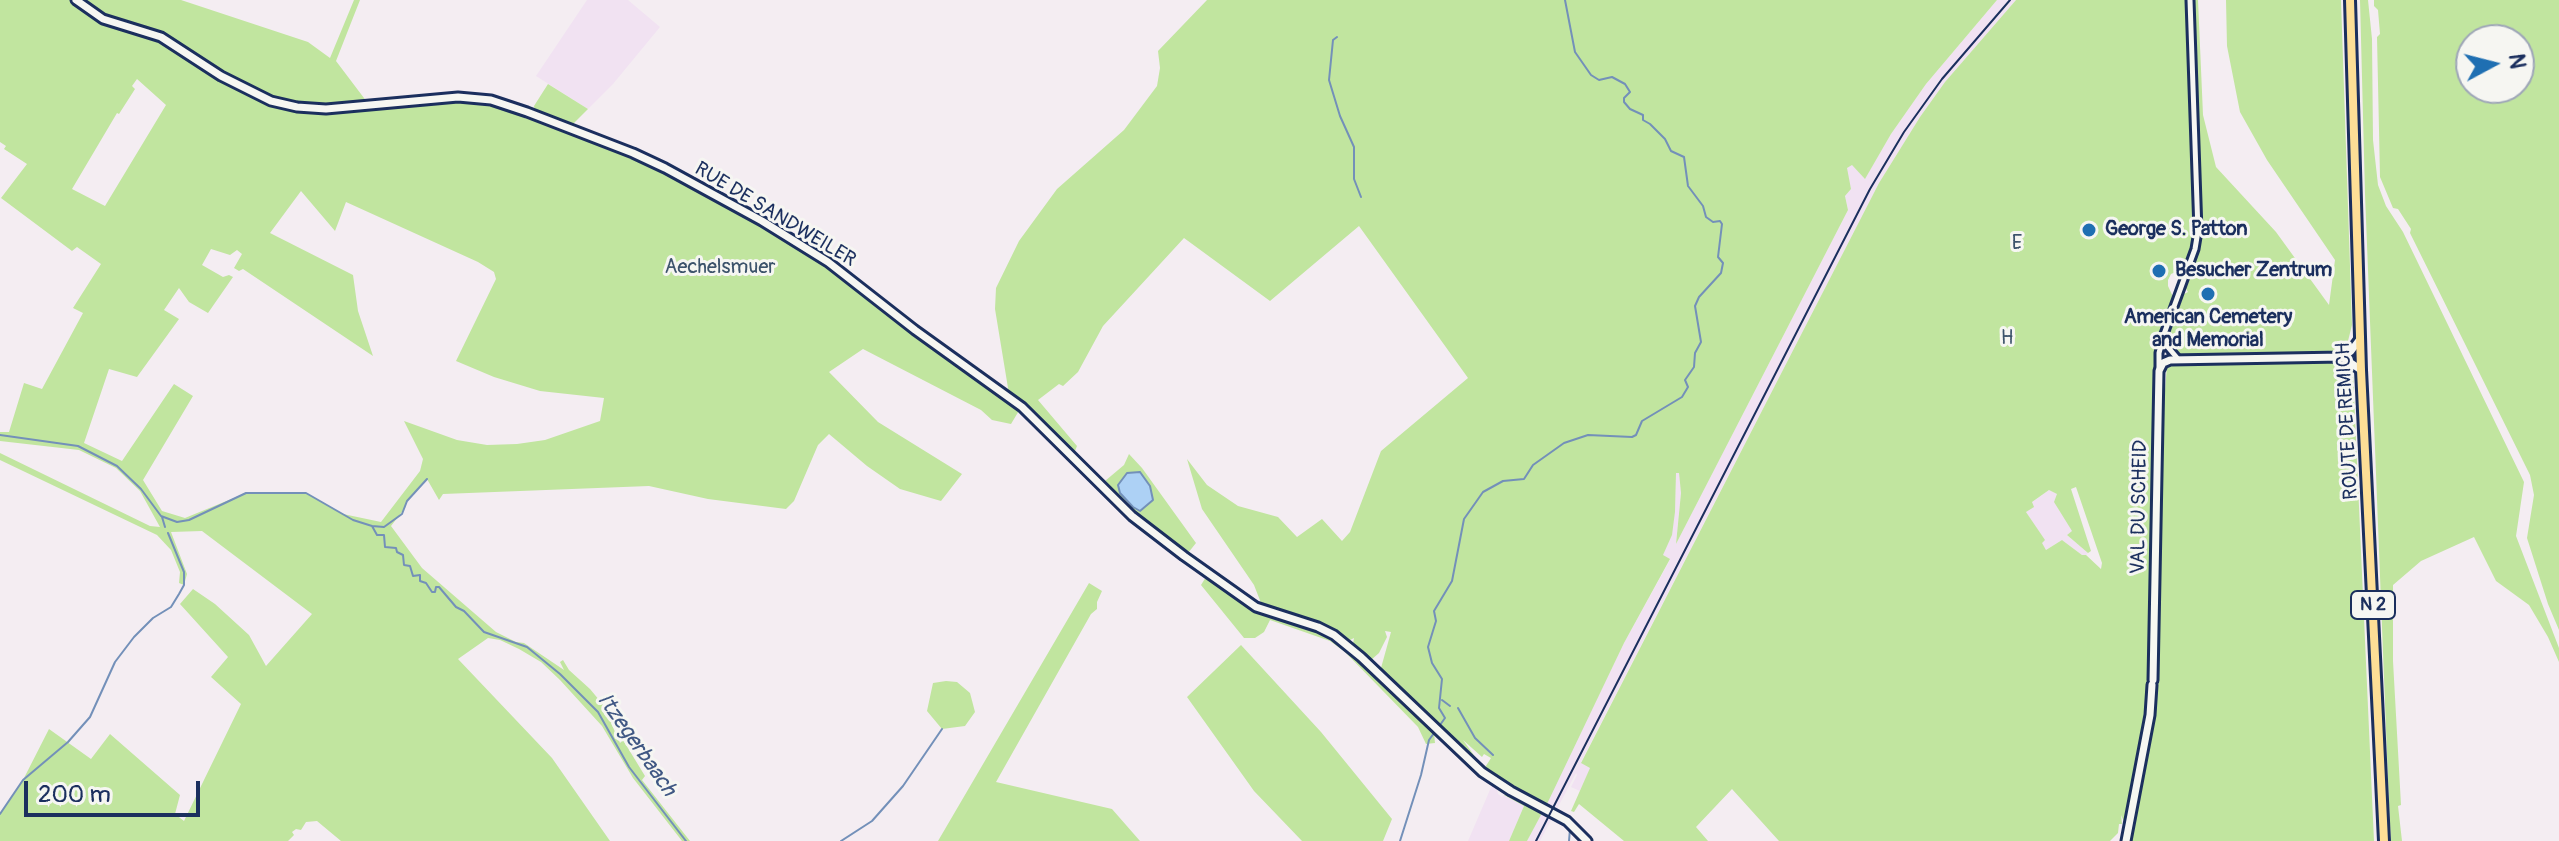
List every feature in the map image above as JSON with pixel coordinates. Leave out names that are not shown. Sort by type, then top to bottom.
[{"type":"main road","name":"RUE DE SANDWEILER","points":[[76,0],[103,19],[161,37],[221,76],[271,101],[326,109],[431,98],[491,100],[604,141],[705,189],[828,262],[1022,407],[1132,516],[1227,588],[1256,607],[1318,627],[1349,645],[1492,780],[1567,821],[1587,841]]},
{"type":"main road","name":"ROUTE DE REMICH","points":[[2350,0],[2361,370],[2384,841]]},
{"type":"main road","points":[[2342,357],[2351,351],[2360,337]]},
{"type":"main road","points":[[2159,371],[2163,363],[2178,359],[2342,357],[2361,370]]},
{"type":"main road","name":"VAL DU SCHEID","points":[[2126,841],[2150,715],[2159,371]]},
{"type":"street","name":"VAL DU SCHEID","points":[[2159,371],[2159,353],[2164,334],[2195,249],[2198,231],[2190,0]]},
{"type":"street","points":[[2164,334],[2167,346],[2178,359]]},
{"type":"shaded area","points":[[587,0],[628,0],[660,27],[588,109],[536,76]]},
{"type":"shaded area","points":[[1997,0],[2016,0],[1945,82],[1879,183],[1581,762],[1591,768],[1580,791],[1571,787],[1576,773],[1540,841],[1527,841],[1624,643],[1670,560],[1662,555],[1670,539],[1675,512],[1676,473],[1679,473],[1681,493],[1676,544],[1848,210],[1845,196],[1851,189],[1846,168],[1852,165],[1865,178],[1926,84]]},
{"type":"shaded area","points":[[2049,490],[2058,494],[2059,510],[2073,531],[2067,535],[2088,553],[2086,555],[2062,540],[2046,550],[2041,543],[2044,540],[2026,512],[2033,507],[2031,503]]},
{"type":"shaded area","points":[[1492,785],[1502,797],[1504,795],[1524,806],[1509,841],[1468,841]]},
{"type":"green space","name":"Aechelsmuer","points":[[0,0],[181,0],[308,42],[330,58],[354,0],[360,0],[336,61],[367,102],[482,101],[619,150],[658,168],[765,225],[826,264],[955,365],[1020,409],[1011,424],[992,420],[981,410],[863,349],[829,372],[878,422],[962,474],[941,501],[900,489],[829,434],[818,445],[794,501],[786,509],[708,499],[649,486],[443,494],[439,500],[427,479],[407,501],[391,526],[422,568],[496,632],[524,643],[564,670],[560,662],[563,660],[610,713],[620,743],[623,740],[645,776],[642,780],[690,841],[682,841],[633,778],[602,726],[560,680],[541,662],[519,649],[488,638],[458,659],[552,758],[610,841],[341,841],[317,821],[306,822],[301,830],[292,832],[294,835],[288,841],[0,841],[0,814],[23,780],[49,729],[91,759],[110,734],[180,795],[175,814],[184,821],[241,704],[211,677],[228,657],[180,604],[193,589],[215,604],[249,635],[266,666],[312,614],[202,531],[171,532],[187,574],[184,585],[179,583],[180,572],[171,550],[157,535],[0,460],[0,453],[150,526],[160,527],[140,491],[116,468],[79,450],[0,441],[0,432],[9,432],[24,383],[42,389],[83,313],[73,308],[101,264],[77,247],[72,251],[1,198],[27,164],[4,149],[6,146],[0,142]],"holes":[[[137,79],[166,105],[105,206],[72,189],[117,113],[135,89],[132,86]],[[301,191],[335,231],[346,202],[494,272],[496,279],[456,361],[540,391],[604,398],[600,421],[545,440],[487,445],[457,440],[404,421],[423,459],[420,471],[381,522],[343,514],[306,493],[246,493],[185,518],[162,511],[143,480],[193,396],[174,384],[122,461],[84,443],[109,369],[137,377],[179,319],[164,310],[179,288],[189,302],[208,313],[233,277],[223,277],[202,265],[211,249],[230,255],[237,250],[242,254],[234,268],[239,271],[243,269],[373,356],[358,311],[353,275],[270,233]]]},
{"type":"green space","points":[[1207,0],[1997,0],[1926,84],[1891,134],[1865,179],[1852,165],[1847,168],[1851,189],[1845,196],[1848,210],[1676,544],[1681,493],[1679,473],[1676,473],[1672,535],[1663,555],[1670,559],[1624,643],[1547,804],[1503,783],[1484,769],[1491,758],[1484,754],[1482,757],[1463,740],[1476,758],[1474,761],[1386,677],[1381,668],[1391,632],[1385,631],[1387,637],[1379,653],[1371,660],[1353,644],[1354,638],[1350,640],[1307,619],[1254,603],[1134,514],[1109,490],[1106,481],[1105,481],[1102,481],[1040,417],[1009,394],[995,309],[996,288],[1019,241],[1057,189],[1124,130],[1157,86],[1160,68],[1158,51]],"holes":[[[1359,226],[1468,378],[1381,451],[1350,532],[1342,541],[1322,519],[1297,537],[1278,517],[1238,506],[1207,485],[1187,459],[1202,509],[1254,585],[1261,603],[1188,553],[1196,543],[1129,454],[1124,465],[1105,481],[1075,451],[1077,446],[1038,400],[1059,384],[1063,386],[1078,372],[1103,326],[1184,238],[1270,301]]]},
{"type":"green space","points":[[2016,0],[2198,0],[2203,115],[2216,167],[2276,232],[2329,305],[2335,260],[2267,160],[2240,112],[2227,46],[2226,0],[2341,0],[2352,325],[2346,349],[2335,355],[2181,355],[2170,345],[2169,336],[2184,294],[2188,292],[2183,284],[2197,232],[2183,269],[2171,274],[2168,280],[2174,299],[2157,353],[2149,691],[2126,822],[2121,815],[2122,824],[2119,824],[2118,833],[2110,841],[1779,841],[1732,789],[1696,827],[1708,841],[1624,841],[1579,804],[1574,812],[1571,811],[1590,768],[1581,763],[1879,183],[1945,82]],"holes":[[[2076,487],[2102,563],[2101,569],[2062,540],[2046,550],[2042,543],[2045,540],[2026,512],[2034,507],[2032,502],[2049,490],[2057,494],[2054,502],[2072,531],[2067,535],[2088,553],[2091,551],[2071,489]]]},
{"type":"green space","points":[[2360,0],[2368,0],[2372,39],[2373,140],[2378,185],[2524,482],[2516,536],[2559,648],[2559,662],[2529,605],[2496,581],[2474,537],[2421,561],[2393,585],[2393,661],[2401,805],[2398,806],[2402,841],[2391,841],[2389,805]]},
{"type":"green space","points":[[2374,0],[2559,0],[2559,630],[2527,538],[2534,495],[2530,475],[2410,233],[2411,229],[2398,209],[2393,208],[2380,177],[2378,10]]},
{"type":"green space","points":[[548,84],[588,109],[572,125],[535,112],[534,106]]},
{"type":"green space","points":[[2341,360],[2349,364],[2353,373],[2374,841],[2130,841],[2158,684],[2162,426],[2167,366]]},
{"type":"green space","points":[[1206,577],[1245,606],[1296,622],[1348,649],[1434,733],[1435,743],[1426,744],[1418,727],[1345,652],[1330,641],[1270,620],[1264,632],[1255,638],[1244,638],[1201,585]]},
{"type":"green space","points":[[1089,583],[1102,591],[1097,609],[1091,614],[996,782],[1112,809],[1140,841],[938,841]]},
{"type":"green space","points":[[1241,645],[1321,732],[1392,819],[1383,841],[1302,841],[1254,791],[1187,697]]},
{"type":"green space","points":[[957,682],[970,693],[975,712],[965,726],[942,729],[927,711],[933,683]]},
{"type":"green space","points":[[1508,793],[1542,813],[1527,841],[1509,841],[1524,806],[1504,795]]},
{"type":"water","points":[[1140,472],[1150,486],[1153,500],[1140,511],[1120,493],[1118,485],[1127,473]]},
{"type":"waterway","points":[[1440,725],[1445,718],[1439,708],[1442,679],[1432,663],[1428,647],[1436,621],[1434,611],[1452,581],[1464,519],[1483,492],[1503,481],[1524,479],[1533,465],[1564,443],[1588,435],[1632,437],[1642,421],[1682,397],[1688,387],[1685,380],[1694,367],[1695,353],[1701,342],[1695,306],[1699,297],[1721,273],[1723,263],[1718,257],[1722,224],[1706,217],[1703,206],[1688,186],[1684,157],[1671,151],[1665,139],[1643,120],[1643,115],[1624,102],[1630,92],[1625,84],[1612,77],[1599,80],[1591,75],[1575,52],[1565,0]]},
{"type":"waterway","points":[[1337,37],[1333,40],[1329,80],[1354,147],[1354,179],[1361,197]]},
{"type":"waterway","name":"Itzegerbaach","points":[[0,435],[78,446],[117,466],[141,489],[161,516],[177,522],[189,520],[246,493],[306,493],[353,520],[372,526],[377,535],[384,535],[385,547],[396,548],[403,555],[404,565],[410,566],[413,576],[420,575],[420,581],[426,583],[432,592],[439,587],[484,632],[527,647],[598,712],[629,767],[686,841]]},
{"type":"waterway","points":[[372,526],[384,527],[402,514],[407,501],[427,479]]},
{"type":"waterway","points":[[162,517],[165,527]]},
{"type":"waterway","points":[[0,814],[23,780],[68,742],[90,717],[115,662],[134,637],[153,618],[171,607],[179,594],[184,585],[184,572],[168,533]]},
{"type":"waterway","points":[[1442,700],[1450,706]]},
{"type":"waterway","points":[[1458,708],[1475,738],[1493,755]]},
{"type":"waterway","points":[[841,841],[872,821],[903,786],[942,729]]},
{"type":"waterway","points":[[1400,841],[1429,740],[1434,733]]},
{"type":"waterway","points":[[1559,822],[1570,829],[1569,841]]},
{"type":"railway","points":[[1536,841],[1870,189],[1904,132],[1942,79],[2010,0]]},
{"type":"place","name":"George S. Patton","points":[[2089,230]]},
{"type":"place","name":"Besucher Zentrum","points":[[2159,271]]},
{"type":"place","name":"American Cemetery and Memorial","points":[[2208,294]]},
{"type":"park label","name":"E","points":[[2017,244]]},
{"type":"park label","name":"H","points":[[2007,339]]}]
